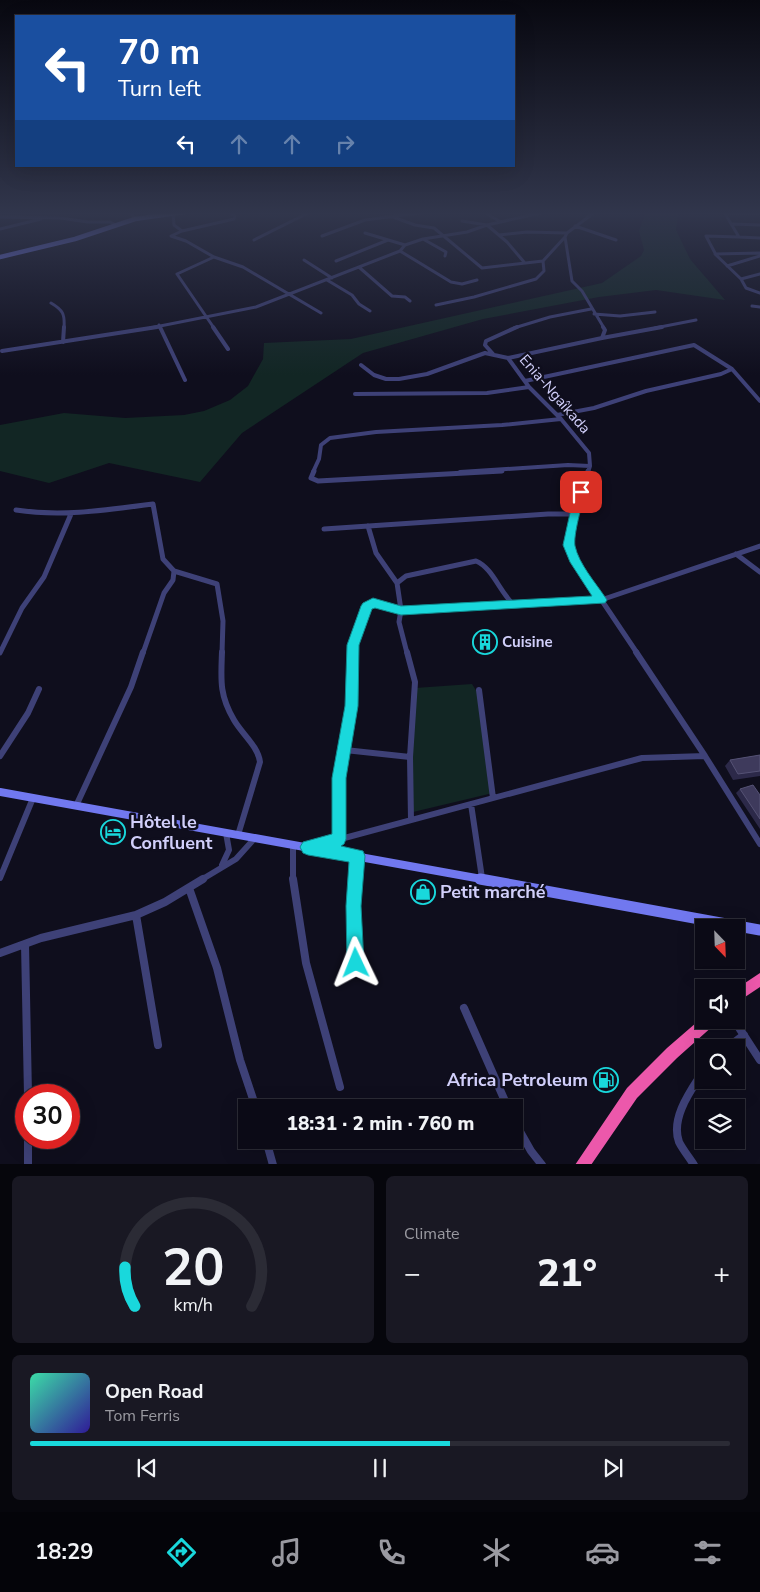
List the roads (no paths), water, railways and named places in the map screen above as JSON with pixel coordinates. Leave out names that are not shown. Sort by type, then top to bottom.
[{"type":"highway","points":[[745,990],[760,979]]},
{"type":"highway","points":[[582,1164],[632,1093],[699,1029]]},
{"type":"street","points":[[194,266],[177,274],[228,349]]},
{"type":"street","points":[[239,266],[290,293],[321,313]]},
{"type":"street","points":[[314,266],[332,278]]},
{"type":"street","points":[[2,351],[159,325],[256,306],[364,266]]},
{"type":"street","points":[[425,266],[451,282],[462,284],[477,280]]},
{"type":"street","points":[[480,266],[482,268],[494,266]]},
{"type":"street","points":[[436,305],[474,297],[536,279],[544,271],[544,266]]},
{"type":"street","points":[[568,266],[572,281],[582,291],[592,312],[605,330],[602,338]]},
{"type":"street","points":[[727,266],[741,279],[749,290],[760,293]]},
{"type":"street","points":[[360,268],[392,296],[405,297],[410,300]]},
{"type":"street","points":[[741,279],[760,274]]},
{"type":"street","points":[[327,280],[352,295],[359,304],[370,311]]},
{"type":"street","points":[[51,303],[60,308],[65,315],[63,342]]},
{"type":"street","points":[[752,306],[760,307]]},
{"type":"street","points":[[494,355],[485,344],[486,341],[508,329],[573,312],[592,312],[620,316],[655,312]]},
{"type":"street","name":"Enia-Ngaîkada","points":[[590,466],[589,453],[562,419],[529,387],[508,358],[696,320]]},
{"type":"street","points":[[159,325],[185,380]]},
{"type":"street","points":[[525,381],[689,345],[698,346],[732,369],[760,401]]},
{"type":"street","points":[[361,365],[384,378],[402,378],[444,368],[477,354],[485,353],[508,358]]},
{"type":"street","points":[[556,415],[594,408],[646,391],[721,374],[732,369]]},
{"type":"street","points":[[355,394],[487,393],[529,387]]},
{"type":"street","points":[[562,419],[526,425],[455,430],[402,430],[330,438],[320,445],[319,459],[311,478],[318,480],[504,471],[570,464],[590,466],[575,514],[569,545],[574,559],[705,756],[760,844]]},
{"type":"street","points":[[16,510],[42,514],[72,514],[154,504],[162,559],[174,571],[212,581],[219,588],[223,621],[221,691],[233,719],[259,754],[260,762],[238,835]]},
{"type":"street","points":[[0,652],[22,608],[44,577],[72,514]]},
{"type":"street","points":[[324,529],[548,514],[575,514]]},
{"type":"street","points":[[368,526],[376,553],[397,583],[396,587],[401,610],[399,622],[415,682],[410,757],[411,820]]},
{"type":"street","points":[[339,839],[339,778],[352,706],[354,637],[370,603],[401,610],[601,600],[760,546]]},
{"type":"street","points":[[736,554],[760,572]]},
{"type":"street","points":[[397,583],[406,576],[476,561],[484,564],[506,598],[514,605]]},
{"type":"street","points":[[76,806],[132,686],[164,592],[175,576],[174,571]]},
{"type":"street","points":[[0,756],[28,712],[39,689]]},
{"type":"street","points":[[479,690],[493,798]]},
{"type":"street","points":[[345,750],[410,757]]},
{"type":"street","points":[[308,847],[642,758],[705,756]]},
{"type":"street","points":[[0,792],[760,930]]},
{"type":"street","points":[[0,878],[33,798]]},
{"type":"street","points":[[471,804],[482,879]]},
{"type":"street","points":[[220,867],[228,857],[230,850],[226,833]]},
{"type":"street","points":[[0,953],[57,934],[136,915],[189,888],[220,867],[236,859],[245,851],[254,838]]},
{"type":"street","points":[[294,845],[293,885],[302,941],[318,1012],[340,1087]]},
{"type":"street","points":[[356,963],[354,906],[357,856]]},
{"type":"street","points":[[189,888],[217,968],[240,1060],[253,1099]]},
{"type":"street","points":[[136,915],[158,1045]]},
{"type":"street","points":[[25,944],[28,1084]]},
{"type":"street","points":[[464,1008],[504,1099]]},
{"type":"street","points":[[740,1029],[760,1060]]},
{"type":"street","points":[[739,1039],[744,1035]]},
{"type":"street","points":[[694,1164],[678,1140],[677,1130],[681,1114],[695,1087]]},
{"type":"street","points":[[523,1137],[542,1164]]},
{"type":"street","points":[[28,1149],[28,1164]]},
{"type":"street","points":[[268,1149],[272,1164]]},
{"type":"place","name":"Cuisine","points":[[485,642]]},
{"type":"place","name":"Hôtel le Confluent","points":[[113,832]]},
{"type":"place","name":"Petit marché","points":[[423,892]]},
{"type":"place","name":"Africa Petroleum","points":[[606,1080]]}]
